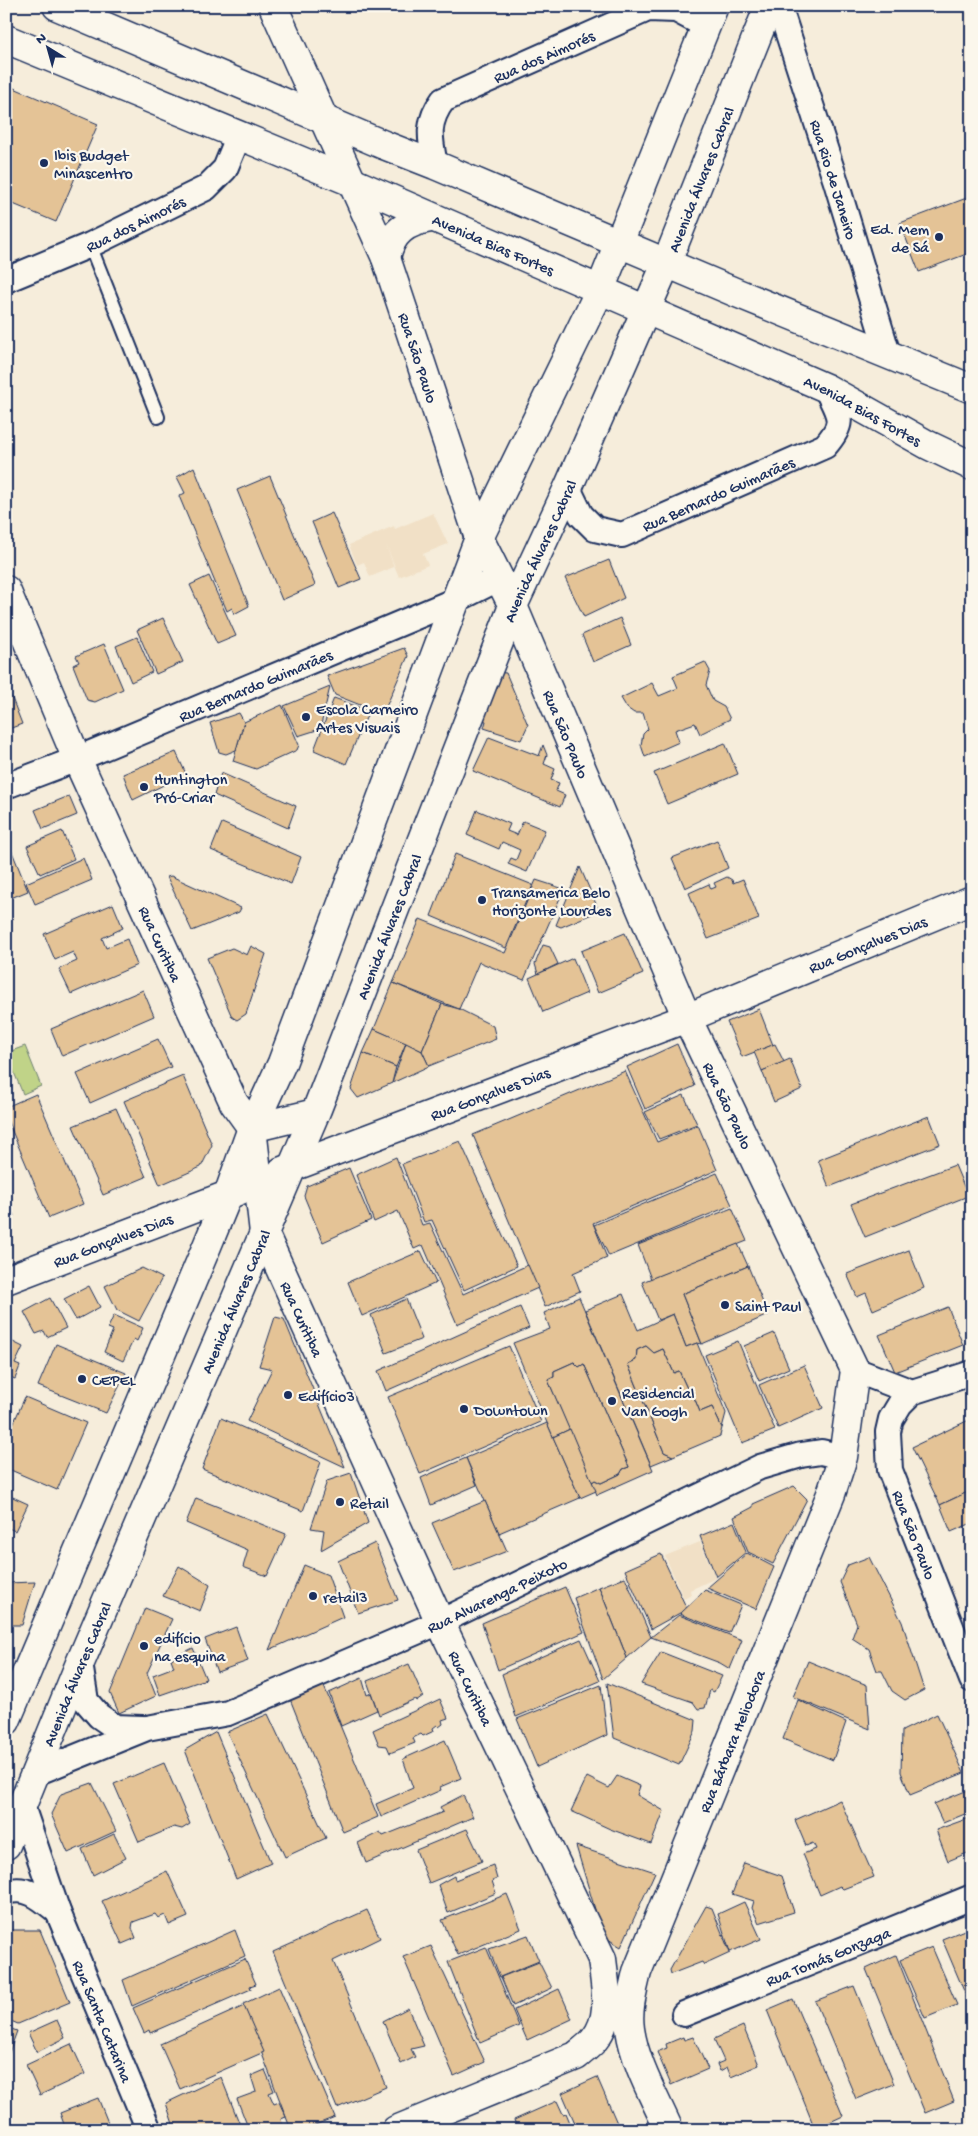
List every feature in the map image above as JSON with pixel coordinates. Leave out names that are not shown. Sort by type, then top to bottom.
[{"type":"street","points":[[57,6],[737,293],[969,386]]},
{"type":"street","name":"Rua São Paulo","points":[[273,6],[386,258],[479,538],[513,606],[687,1018],[855,1370]]},
{"type":"street","name":"Avenida Álvares Cabral","points":[[6,1845],[80,1663],[314,1113],[513,606],[568,488],[667,262],[769,6]]},
{"type":"street","name":"Rua Rio de Janeiro","points":[[779,6],[836,182],[888,354]]},
{"type":"street","name":"Rua dos Aimorés","points":[[435,165],[430,124],[435,111],[443,100],[648,9],[676,10],[710,16]]},
{"type":"street","points":[[6,1721],[16,1677],[228,1195],[252,1128],[282,1063],[479,538],[600,290],[710,16]]},
{"type":"street","name":"Avenida Bias Fortes","points":[[6,39],[352,182],[431,218],[826,388],[969,470]]},
{"type":"street","name":"Rua dos Aimorés","points":[[6,280],[90,245],[206,188],[225,169],[239,136]]},
{"type":"street","points":[[386,258],[390,242],[403,226],[431,218]]},
{"type":"street","name":"Rua Bernardo Guimarães","points":[[568,488],[581,515],[595,529],[622,535],[825,446],[836,433],[840,418],[826,388]]},
{"type":"street","name":"Rua Bernardo Guimarães","points":[[6,786],[77,759],[456,600],[500,578]]},
{"type":"street","name":"Rua Curitiba","points":[[6,590],[77,759],[234,1103],[252,1128],[264,1233],[440,1622],[602,1960],[607,2003],[604,2025],[594,2041],[576,2056],[396,2130]]},
{"type":"street","name":"Rua Gonçalves Dias","points":[[6,1280],[228,1195],[291,1167],[687,1018],[972,900]]},
{"type":"street","points":[[252,1128],[314,1113]]},
{"type":"street","points":[[843,1457],[855,1370],[912,1392],[972,1374]]},
{"type":"street","name":"Rua São Paulo","points":[[912,1392],[900,1404],[891,1419],[888,1432],[890,1470],[972,1680]]},
{"type":"street","name":"Rua Alvarenga Peixoto","points":[[80,1663],[86,1702],[99,1716],[116,1727],[147,1728],[228,1714],[440,1622],[760,1467],[801,1455],[821,1452],[843,1457]]},
{"type":"street","name":"Rua Bárbara Heliodora","points":[[669,2130],[636,2052],[630,2028],[630,1999],[637,1972],[831,1494],[843,1457]]},
{"type":"street","name":"Rua Alvarenga Peixoto","points":[[36,1773],[147,1728]]},
{"type":"street","name":"Rua Santa Catarina","points":[[22,1806],[58,1912],[149,2130]]},
{"type":"street","name":"Rua Santa Catarina","points":[[6,1892],[21,1890],[35,1893],[58,1912]]},
{"type":"street","name":"Rua Tomás Gonzaga","points":[[684,2014],[972,1897]]},
{"type":"street","points":[[602,1960],[615,1971],[625,1973],[637,1972]]},
{"type":"lane","points":[[90,245],[158,417]]},
{"type":"shaded area","points":[[433,513],[448,544],[423,554],[428,565],[399,577],[386,545],[394,567],[370,577],[364,562],[357,565],[349,545],[394,526],[395,529]]},
{"type":"shaded area","points":[[700,1542],[716,1578],[690,1590],[691,1595],[684,1599],[665,1556]]},
{"type":"green space","points":[[25,1046],[41,1086],[23,1094],[6,1053]]},
{"type":"building","name":"Ibis Budget Minascentro","points":[[7,85],[98,124],[56,222],[6,201]]},
{"type":"building","name":"Ed. Mem de Sá","points":[[972,196],[972,252],[919,272],[900,223]]},
{"type":"building","points":[[194,467],[249,606],[234,614],[232,608],[227,611],[179,496],[185,493],[177,477]]},
{"type":"building","points":[[270,476],[315,585],[282,600],[237,490]]},
{"type":"building","points":[[332,513],[361,579],[339,588],[312,522]]},
{"type":"building","points":[[609,560],[624,598],[584,617],[565,578]]},
{"type":"building","points":[[209,576],[236,636],[217,644],[190,585]]},
{"type":"building","points":[[163,618],[183,662],[156,674],[137,630]]},
{"type":"building","points":[[620,618],[631,645],[593,662],[582,635]]},
{"type":"building","points":[[137,637],[152,672],[131,682],[116,646]]},
{"type":"building","points":[[104,644],[123,689],[95,702],[87,700],[73,665],[79,662],[76,656]]},
{"type":"building","points":[[404,648],[408,656],[383,714],[335,695],[327,676]]},
{"type":"building","points":[[705,662],[710,671],[706,685],[713,701],[724,707],[730,719],[700,734],[695,723],[675,730],[679,742],[645,757],[641,745],[643,734],[648,729],[643,713],[634,713],[627,708],[621,698],[652,683],[659,696],[678,688],[673,676]]},
{"type":"building","points":[[495,672],[506,673],[528,725],[521,740],[484,728],[486,721],[474,717]]},
{"type":"building","points":[[6,683],[22,724],[6,730]]},
{"type":"building","name":"Escola Carneiro Artes Visuais","points":[[330,687],[320,729],[298,736],[284,706]]},
{"type":"building","points":[[334,698],[369,711],[346,764],[314,750]]},
{"type":"building","points":[[282,705],[299,745],[297,750],[256,769],[233,761],[244,722]]},
{"type":"building","points":[[239,713],[244,722],[236,750],[226,754],[219,752],[210,723]]},
{"type":"building","points":[[489,737],[539,756],[543,745],[547,755],[544,764],[555,769],[551,780],[559,783],[556,791],[565,795],[560,807],[473,771]]},
{"type":"building","points":[[725,743],[738,774],[667,804],[654,773]]},
{"type":"building","name":"Huntington Pró-Criar","points":[[176,752],[186,774],[133,800],[123,774]]},
{"type":"building","points":[[221,773],[296,806],[288,828],[214,795]]},
{"type":"building","points":[[69,796],[77,815],[43,829],[35,810]]},
{"type":"building","points":[[477,810],[510,824],[507,831],[517,835],[523,821],[545,830],[527,872],[508,864],[511,858],[516,860],[520,850],[502,842],[499,849],[467,835]]},
{"type":"building","points":[[222,823],[301,857],[291,884],[211,850]]},
{"type":"building","points":[[62,831],[74,859],[40,874],[27,846]]},
{"type":"building","points":[[6,837],[28,891],[6,900]]},
{"type":"building","points":[[717,840],[728,868],[685,888],[672,858]]},
{"type":"building","name":"Transamerica Belo Horizonte Lourdes","points":[[455,854],[533,885],[506,948],[431,916]]},
{"type":"building","points":[[83,858],[92,880],[35,904],[26,883]]},
{"type":"building","points":[[580,867],[599,911],[561,927],[556,925]]},
{"type":"building","points":[[171,876],[241,908],[239,912],[192,931],[167,877]]},
{"type":"building","points":[[727,877],[733,883],[743,879],[759,919],[708,939],[689,893],[709,884],[711,889],[716,887],[714,883]]},
{"type":"building","points":[[536,880],[564,889],[524,980],[479,962],[459,1009],[393,983],[420,919],[505,953]]},
{"type":"building","points":[[113,904],[123,928],[102,938],[106,948],[127,939],[137,965],[71,994],[59,969],[77,961],[73,952],[55,960],[44,934]]},
{"type":"building","points":[[625,933],[643,974],[598,993],[581,951]]},
{"type":"building","points":[[543,945],[550,947],[558,964],[538,974],[535,964]]},
{"type":"building","points":[[251,946],[266,954],[246,1014],[237,1020],[232,1017],[207,958],[232,948],[247,955]]},
{"type":"building","points":[[573,958],[587,993],[543,1012],[529,978]]},
{"type":"building","points":[[393,983],[442,1004],[422,1051],[374,1029]]},
{"type":"building","points":[[143,990],[154,1016],[62,1056],[51,1029]]},
{"type":"building","points":[[442,1004],[459,1009],[493,1026],[496,1039],[429,1066],[422,1051]]},
{"type":"building","points":[[759,1009],[773,1045],[742,1057],[727,1022]]},
{"type":"building","points":[[374,1029],[406,1043],[396,1067],[363,1053]]},
{"type":"building","points":[[158,1039],[171,1067],[90,1103],[77,1074]]},
{"type":"building","points":[[406,1043],[422,1051],[429,1066],[392,1083]]},
{"type":"building","points":[[677,1044],[695,1086],[645,1109],[627,1067]]},
{"type":"building","points":[[775,1044],[784,1062],[762,1071],[754,1052]]},
{"type":"building","points":[[363,1053],[396,1067],[392,1083],[358,1098],[351,1089]]},
{"type":"building","points":[[790,1059],[802,1089],[774,1102],[762,1071]]},
{"type":"building","points":[[625,1071],[657,1142],[698,1125],[717,1170],[593,1223],[607,1258],[573,1273],[580,1291],[545,1307],[473,1135]]},
{"type":"building","points":[[183,1076],[212,1145],[201,1167],[160,1185],[124,1101]]},
{"type":"building","points":[[36,1094],[83,1204],[49,1218],[6,1117],[6,1107]]},
{"type":"building","points":[[684,1095],[697,1124],[659,1139],[645,1112]]},
{"type":"building","points":[[116,1108],[146,1177],[103,1195],[73,1126]]},
{"type":"building","points":[[929,1116],[940,1144],[829,1187],[818,1160]]},
{"type":"building","points":[[460,1141],[517,1266],[464,1290],[432,1220],[424,1222],[402,1164]]},
{"type":"building","points":[[396,1157],[422,1225],[430,1223],[463,1294],[528,1265],[538,1288],[457,1324],[423,1245],[414,1249],[398,1211],[374,1222],[356,1175]]},
{"type":"building","points":[[955,1165],[968,1196],[865,1237],[851,1204]]},
{"type":"building","points":[[349,1168],[371,1220],[323,1242],[304,1196],[307,1186]]},
{"type":"building","points":[[717,1173],[732,1205],[609,1256],[594,1225]]},
{"type":"building","points":[[6,1197],[14,1216],[6,1219]]},
{"type":"building","points":[[732,1208],[747,1241],[651,1279],[638,1245]]},
{"type":"building","name":"Saint Paul","points":[[738,1244],[748,1266],[682,1294],[702,1344],[697,1343],[686,1347],[673,1314],[658,1320],[642,1282]]},
{"type":"building","points":[[909,1250],[924,1288],[873,1310],[866,1293],[857,1297],[847,1274]]},
{"type":"building","points":[[421,1251],[436,1283],[362,1316],[348,1282]]},
{"type":"building","name":"Saint Paul","points":[[748,1266],[768,1315],[702,1344],[682,1294]]},
{"type":"building","points":[[142,1268],[162,1278],[139,1321],[117,1310],[105,1286]]},
{"type":"building","points":[[89,1286],[100,1307],[76,1320],[64,1299]]},
{"type":"building","points":[[623,1294],[638,1330],[673,1314],[686,1347],[697,1343],[726,1413],[722,1428],[712,1407],[700,1412],[693,1395],[690,1395],[679,1371],[674,1373],[663,1349],[654,1353],[646,1346],[637,1350],[636,1360],[628,1364],[664,1452],[673,1456],[651,1465],[585,1310]]},
{"type":"building","name":"Residencial Van Gogh","points":[[579,1297],[653,1470],[597,1495],[592,1482],[595,1480],[601,1483],[620,1474],[623,1469],[629,1467],[584,1364],[579,1367],[574,1362],[554,1371],[554,1377],[548,1380],[570,1429],[553,1437],[513,1343],[550,1329],[544,1313]]},
{"type":"building","points":[[50,1298],[66,1328],[47,1337],[44,1331],[36,1334],[24,1312]]},
{"type":"building","points":[[406,1299],[422,1339],[386,1353],[371,1315]]},
{"type":"building","points":[[520,1307],[529,1328],[386,1391],[378,1371]]},
{"type":"building","points":[[948,1307],[963,1345],[895,1372],[879,1335]]},
{"type":"building","points":[[114,1315],[143,1328],[137,1341],[134,1339],[123,1361],[104,1352],[113,1330],[108,1328]]},
{"type":"building","name":"Edifício3","points":[[275,1317],[284,1319],[345,1467],[247,1421],[272,1369],[259,1366]]},
{"type":"building","points":[[774,1333],[789,1368],[759,1381],[744,1346]]},
{"type":"building","points":[[7,1339],[23,1347],[15,1364],[20,1366],[15,1379],[6,1375]]},
{"type":"building","points":[[738,1341],[775,1430],[742,1443],[705,1355]]},
{"type":"building","name":"CEPEL","points":[[56,1344],[126,1373],[106,1413],[38,1386]]},
{"type":"building","name":"Downtown","points":[[509,1346],[541,1422],[420,1474],[388,1397]]},
{"type":"building","points":[[646,1346],[654,1353],[663,1349],[674,1373],[679,1371],[690,1395],[693,1395],[700,1412],[712,1407],[722,1428],[720,1436],[673,1456],[664,1452],[628,1364],[636,1360],[637,1350]]},
{"type":"building","name":"Residencial Van Gogh","points":[[574,1362],[579,1367],[584,1364],[629,1467],[623,1469],[620,1474],[601,1483],[595,1480],[592,1482],[548,1380],[554,1377],[554,1371]]},
{"type":"building","points":[[804,1365],[823,1408],[778,1428],[759,1385]]},
{"type":"building","points":[[25,1397],[86,1423],[57,1490],[6,1468],[6,1440]]},
{"type":"building","points":[[221,1418],[321,1462],[303,1511],[202,1469]]},
{"type":"building","points":[[971,1419],[972,1490],[940,1505],[912,1447]]},
{"type":"building","points":[[547,1423],[580,1498],[499,1533],[466,1458]]},
{"type":"building","points":[[570,1429],[596,1491],[580,1498],[553,1437]]},
{"type":"building","points":[[466,1458],[477,1485],[431,1505],[421,1478]]},
{"type":"building","name":"Retail","points":[[351,1473],[368,1523],[321,1550],[324,1530],[311,1528],[327,1481]]},
{"type":"building","points":[[794,1486],[807,1499],[773,1564],[748,1552],[734,1517],[753,1507],[753,1504]]},
{"type":"building","points":[[972,1490],[972,1523],[951,1532],[940,1505]]},
{"type":"building","points":[[6,1494],[28,1504],[15,1531],[6,1527]]},
{"type":"building","points":[[196,1498],[286,1534],[267,1576],[243,1567],[248,1550],[186,1523]]},
{"type":"building","points":[[485,1501],[507,1551],[454,1572],[432,1523]]},
{"type":"building","points":[[734,1522],[746,1552],[716,1577],[700,1536]]},
{"type":"building","points":[[375,1543],[398,1600],[358,1613],[338,1561]]},
{"type":"building","points":[[747,1553],[774,1567],[756,1609],[707,1588]]},
{"type":"building","points":[[661,1554],[687,1609],[651,1629],[625,1570]]},
{"type":"building","points":[[869,1557],[902,1622],[924,1690],[905,1700],[892,1691],[882,1671],[877,1671],[869,1649],[852,1638],[857,1624],[840,1582],[848,1565]]},
{"type":"building","name":"retail3","points":[[304,1565],[328,1575],[343,1617],[269,1650]]},
{"type":"building","points":[[179,1566],[210,1585],[200,1611],[163,1596]]},
{"type":"building","points":[[625,1577],[651,1637],[627,1658],[599,1587]]},
{"type":"building","points":[[35,1582],[22,1625],[6,1625],[6,1583]]},
{"type":"building","points":[[565,1587],[584,1632],[498,1670],[482,1623]]},
{"type":"building","points":[[599,1587],[627,1658],[603,1679],[574,1598]]},
{"type":"building","points":[[705,1590],[741,1605],[729,1633],[680,1614]]},
{"type":"building","name":"edifício na esquina","points":[[145,1608],[172,1619],[147,1673],[156,1696],[119,1713],[110,1693]]},
{"type":"building","points":[[679,1615],[742,1640],[730,1669],[720,1663],[651,1637]]},
{"type":"building","points":[[236,1627],[248,1661],[217,1672],[205,1639]]},
{"type":"building","points":[[581,1639],[600,1681],[516,1717],[502,1674]]},
{"type":"building","points":[[193,1648],[206,1679],[160,1695],[153,1675],[174,1667],[171,1659]]},
{"type":"building","points":[[661,1652],[722,1676],[714,1692],[710,1690],[705,1708],[698,1709],[693,1702],[641,1684]]},
{"type":"building","points":[[808,1661],[867,1685],[870,1729],[793,1697]]},
{"type":"building","points":[[409,1664],[423,1696],[416,1701],[415,1699],[379,1715],[367,1681]]},
{"type":"building","points":[[362,1678],[367,1695],[371,1693],[377,1710],[341,1726],[329,1693]]},
{"type":"building","points":[[607,1683],[696,1720],[695,1731],[679,1765],[614,1738]]},
{"type":"building","points":[[323,1684],[378,1817],[343,1832],[290,1699]]},
{"type":"building","points":[[601,1685],[607,1735],[537,1767],[517,1719]]},
{"type":"building","points":[[440,1699],[448,1718],[442,1720],[443,1724],[439,1727],[437,1725],[433,1728],[434,1731],[413,1738],[415,1743],[390,1753],[387,1746],[379,1745],[373,1730]]},
{"type":"building","points":[[798,1700],[846,1722],[833,1760],[783,1739]]},
{"type":"building","points":[[268,1714],[326,1838],[285,1857],[227,1732]]},
{"type":"building","points":[[937,1714],[964,1773],[910,1795],[901,1772],[902,1731]]},
{"type":"building","points":[[216,1732],[271,1863],[236,1879],[185,1750]]},
{"type":"building","points":[[445,1740],[461,1778],[440,1787],[441,1790],[381,1817],[376,1804],[413,1788],[403,1759]]},
{"type":"building","points":[[164,1763],[190,1824],[182,1829],[174,1827],[139,1842],[114,1784]]},
{"type":"building","points":[[617,1776],[640,1786],[637,1795],[664,1811],[651,1844],[610,1829],[571,1811],[587,1777],[609,1788]]},
{"type":"building","points":[[92,1783],[116,1831],[68,1853],[51,1814],[61,1794]]},
{"type":"building","points":[[968,1790],[972,1797],[972,1811],[943,1823],[934,1804]]},
{"type":"building","points":[[463,1795],[473,1817],[366,1863],[358,1843],[380,1832],[383,1836],[443,1812],[440,1807]]},
{"type":"building","points":[[840,1800],[874,1877],[843,1889],[840,1886],[820,1895],[803,1854],[816,1849],[813,1843],[806,1846],[795,1820]]},
{"type":"building","points":[[972,1817],[972,1851],[948,1861],[936,1830]]},
{"type":"building","points":[[467,1829],[482,1861],[429,1883],[416,1850]]},
{"type":"building","points":[[114,1834],[126,1858],[93,1875],[82,1849]]},
{"type":"building","points":[[576,1846],[655,1872],[621,1947],[603,1936]]},
{"type":"building","points":[[744,1863],[782,1876],[794,1912],[759,1923],[752,1908],[754,1901],[732,1894]]},
{"type":"building","points":[[493,1865],[497,1879],[492,1881],[496,1893],[448,1913],[438,1885],[454,1876],[455,1880]]},
{"type":"building","points":[[167,1871],[188,1917],[169,1925],[165,1915],[158,1918],[155,1914],[133,1922],[132,1928],[136,1938],[122,1944],[102,1901]]},
{"type":"building","points":[[507,1894],[521,1929],[458,1955],[442,1920]]},
{"type":"building","points":[[744,1902],[761,1939],[730,1952],[718,1914]]},
{"type":"building","points":[[706,1906],[712,1908],[730,1953],[704,1965],[702,1962],[671,1974],[670,1970]]},
{"type":"building","points":[[367,1910],[380,1938],[333,1961],[386,2087],[337,2108],[273,1952]]},
{"type":"building","points":[[972,1927],[972,2010],[942,1939]]},
{"type":"building","points":[[10,1930],[40,1930],[70,2002],[18,2024],[6,2019],[6,1937]]},
{"type":"building","points":[[235,1930],[245,1956],[132,2006],[123,1980]]},
{"type":"building","points":[[528,1935],[539,1961],[500,1977],[489,1949]]},
{"type":"building","points":[[431,1946],[485,2062],[454,2076],[403,1957]]},
{"type":"building","points":[[486,1947],[519,2026],[480,2043],[448,1962]]},
{"type":"building","points":[[932,1947],[957,2005],[925,2018],[900,1960]]},
{"type":"building","points":[[896,1955],[954,2101],[925,2113],[866,1969]]},
{"type":"building","points":[[245,1959],[256,1984],[250,1986],[251,1989],[150,2033],[149,2030],[144,2033],[133,2008]]},
{"type":"building","points":[[539,1962],[552,1988],[513,2006],[501,1977]]},
{"type":"building","points":[[854,1986],[894,2084],[856,2099],[815,2001]]},
{"type":"building","points":[[279,1987],[335,2117],[303,2130],[291,2130],[243,2004]]},
{"type":"building","points":[[559,1989],[572,2019],[527,2040],[514,2010]]},
{"type":"building","points":[[793,1999],[843,2116],[815,2129],[767,2010]]},
{"type":"building","points":[[244,2006],[264,2052],[180,2089],[160,2044]]},
{"type":"building","points":[[408,2008],[424,2046],[411,2049],[415,2057],[401,2064],[383,2021]]},
{"type":"building","points":[[57,2020],[65,2038],[37,2052],[28,2033]]},
{"type":"building","points":[[743,2026],[759,2065],[731,2077],[727,2067],[720,2071],[717,2064],[724,2061],[714,2039]]},
{"type":"building","points":[[6,2027],[17,2031],[6,2061]]},
{"type":"building","points":[[683,2037],[684,2040],[693,2037],[708,2069],[671,2085],[657,2052],[667,2048],[666,2044]]},
{"type":"building","points":[[71,2044],[85,2074],[40,2095],[26,2065]]},
{"type":"building","points":[[265,2070],[274,2091],[269,2093],[274,2104],[279,2102],[286,2117],[281,2119],[283,2128],[279,2130],[249,2130],[237,2099],[256,2092],[251,2076]]},
{"type":"building","points":[[221,2077],[242,2130],[175,2130],[166,2103]]},
{"type":"building","points":[[597,2077],[617,2123],[602,2130],[578,2130],[562,2093]]},
{"type":"building","points":[[98,2098],[111,2130],[66,2130],[60,2113]]},
{"type":"building","points":[[557,2101],[563,2114],[566,2113],[573,2130],[518,2130],[514,2120]]},
{"type":"place","name":"Ibis Budget Minascentro","points":[[44,163]]},
{"type":"place","name":"Ed. Mem de Sá","points":[[939,237]]},
{"type":"place","name":"Escola Carneiro Artes Visuais","points":[[306,717]]},
{"type":"place","name":"Huntington Pró-Criar","points":[[144,787]]},
{"type":"place","name":"Transamerica Belo Horizonte Lourdes","points":[[482,900]]},
{"type":"place","name":"Saint Paul","points":[[725,1305]]},
{"type":"place","name":"CEPEL","points":[[82,1379]]},
{"type":"place","name":"Edifício3","points":[[288,1395]]},
{"type":"place","name":"Residencial Van Gogh","points":[[612,1401]]},
{"type":"place","name":"Downtown","points":[[464,1409]]},
{"type":"place","name":"Retail","points":[[340,1502]]},
{"type":"place","name":"retail3","points":[[313,1596]]},
{"type":"place","name":"edifício na esquina","points":[[144,1646]]}]
